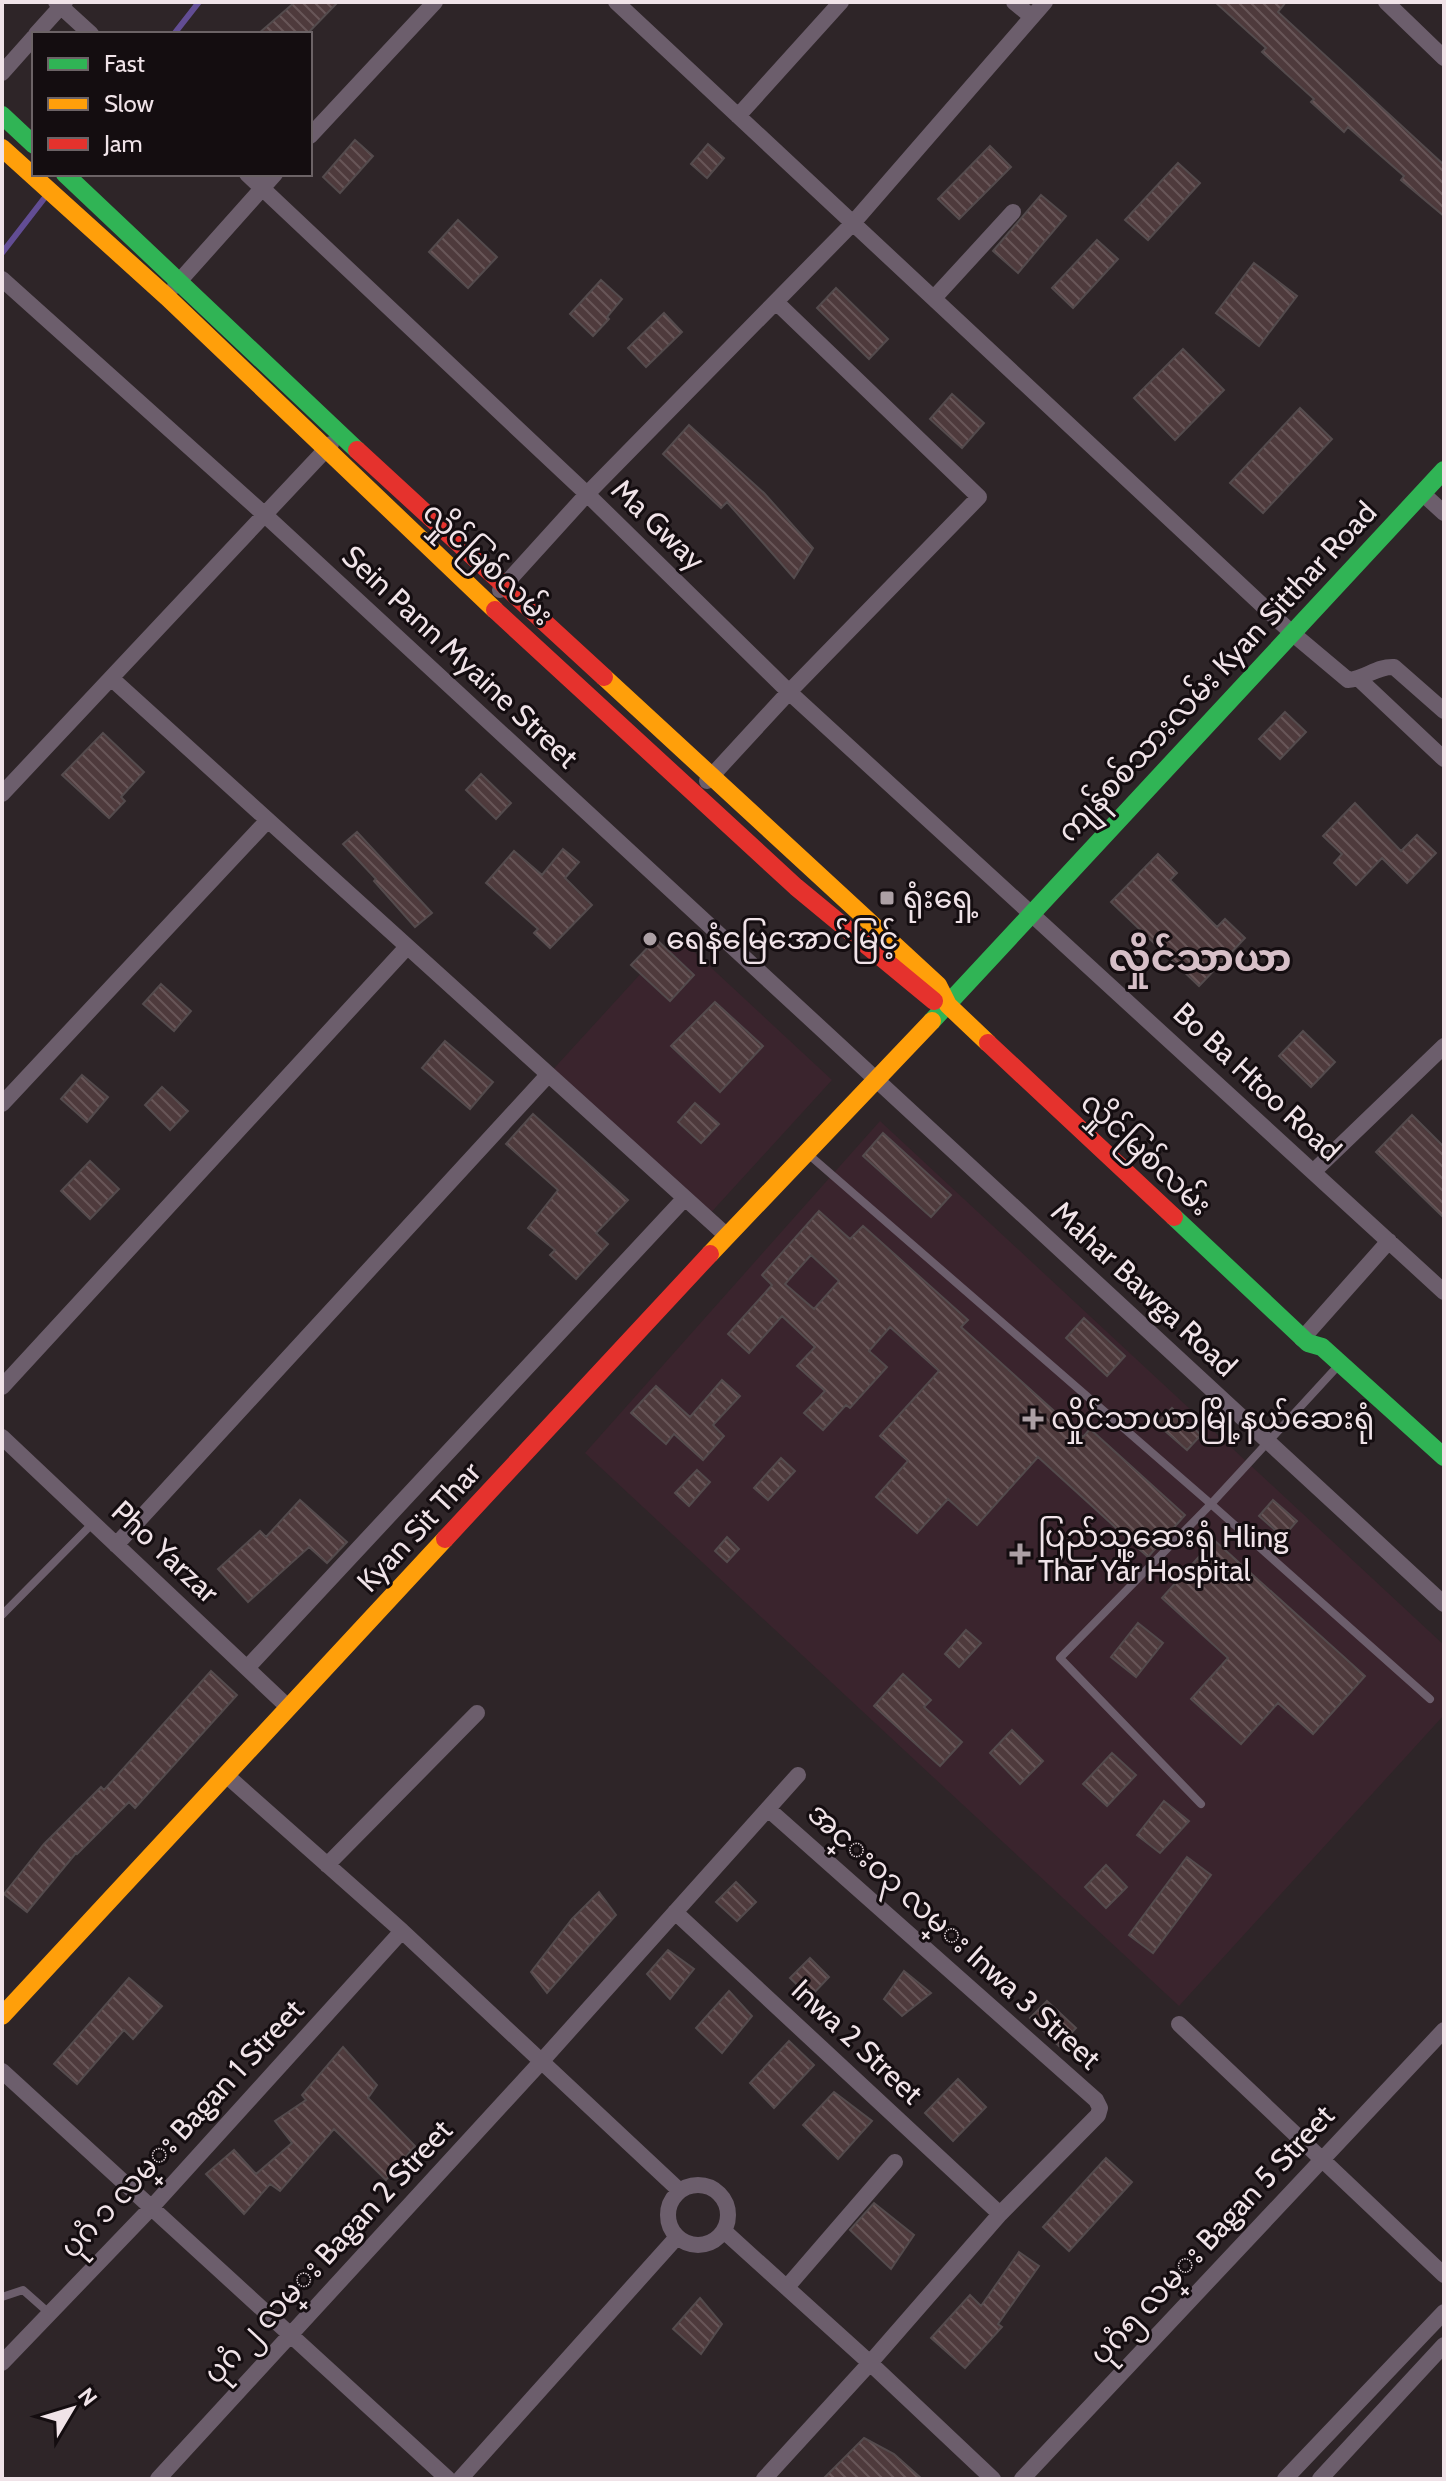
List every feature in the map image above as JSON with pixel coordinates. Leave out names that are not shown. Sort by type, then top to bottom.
[{"type":"main road","points":[[2,115],[32,143]]},
{"type":"main road","name":"လှိုင်မြစ်လမ်း","points":[[2,148],[32,175]]},
{"type":"main road","name":"လှိုင်မြစ်လမ်း","points":[[33,176],[167,297],[488,604],[796,887],[930,1000],[948,1005]]},
{"type":"main road","name":"လှိုင်မြစ်လမ်း","points":[[70,178],[341,435],[713,774],[938,985],[948,1005],[1305,1341],[1311,1358],[1336,1370],[1444,1457]]},
{"type":"main road","name":"ကျန်စစ်သားလမ်း Kyan Sitthar Road","points":[[948,1005],[1444,470]]},
{"type":"main road","name":"Kyan Sit Thar","points":[[2,2016],[727,1236],[948,1005]]},
{"type":"main road","name":"လှိုင်မြစ်လမ်း","points":[[1336,1370],[1444,1479]]},
{"type":"street","points":[[312,134],[435,2]]},
{"type":"street","points":[[738,116],[841,2]]},
{"type":"street","points":[[1014,2],[1032,17]]},
{"type":"street","points":[[488,604],[587,494],[853,223],[1045,2]]},
{"type":"street","points":[[1386,2],[1444,58]]},
{"type":"street","points":[[37,32],[60,3],[89,32]]},
{"type":"street","points":[[626,5],[738,116],[1292,633],[1348,680],[1360,680],[1376,669],[1394,667],[1444,711]]},
{"type":"street","points":[[2,73],[32,38]]},
{"type":"street","name":"Ma Gway","points":[[249,176],[587,494],[789,692],[1032,913]]},
{"type":"street","points":[[167,297],[273,176]]},
{"type":"street","points":[[934,298],[1013,212]]},
{"type":"street","name":"Sein Pann Myaine Street","points":[[2,279],[265,515],[878,1078]]},
{"type":"street","points":[[695,795],[789,692],[979,497],[776,302]]},
{"type":"street","points":[[2,794],[341,435]]},
{"type":"street","points":[[1422,493],[1444,513]]},
{"type":"street","points":[[111,678],[727,1236]]},
{"type":"street","points":[[1360,680],[1444,759]]},
{"type":"street","points":[[2,1104],[268,820]]},
{"type":"street","name":"Bo Ba Htoo Road","points":[[1032,913],[1444,1292]]},
{"type":"street","points":[[2,1387],[407,947]]},
{"type":"street","points":[[1313,1172],[1444,1046]]},
{"type":"street","points":[[116,1545],[548,1075]]},
{"type":"street","name":"Mahar Bawga Road","points":[[878,1078],[1444,1604]]},
{"type":"street","points":[[247,1668],[684,1199]]},
{"type":"street","points":[[1305,1341],[1389,1241]]},
{"type":"street","name":"Pho Yarzar","points":[[2,1437],[289,1708]]},
{"type":"street","points":[[327,1865],[477,1713]]},
{"type":"street","points":[[226,1775],[402,1931],[680,2191]]},
{"type":"street","name":"ပုဂံ ၂ လမ္း Bagan 2 Street","points":[[158,2479],[540,2063],[798,1775]]},
{"type":"street","name":"အင္းဝ၃ လမ္း Inwa 3 Street","points":[[768,1809],[1096,2100],[1100,2108],[1098,2115],[1000,2214]]},
{"type":"street","name":"Inwa 2 Street","points":[[675,1912],[1000,2214]]},
{"type":"street","name":"ပုဂံ ၁ လမ္း Bagan 1 Street","points":[[2,2363],[151,2208],[402,1931]]},
{"type":"street","points":[[1179,2024],[1444,2275]]},
{"type":"street","name":"ပုဂံ၅ လမ္း Bagan 5 Street","points":[[1022,2479],[1444,2030]]},
{"type":"street","points":[[2,2071],[448,2479]]},
{"type":"street","points":[[787,2287],[895,2162]]},
{"type":"street","points":[[700,2185],[719,2193],[728,2211],[724,2231],[707,2245],[686,2243],[671,2229],[669,2208],[680,2191],[700,2185]]},
{"type":"street","points":[[764,2479],[1000,2214]]},
{"type":"street","points":[[724,2231],[993,2479]]},
{"type":"street","points":[[460,2479],[677,2237]]},
{"type":"street","points":[[1285,2479],[1444,2312]]},
{"type":"street","points":[[1320,2479],[1444,2345]]},
{"type":"lane","points":[[807,1154],[1211,1504],[1430,1699]]},
{"type":"lane","points":[[1201,1804],[1060,1658],[1211,1504],[1336,1370]]},
{"type":"lane","points":[[2,1615],[93,1523]]},
{"type":"lane","points":[[2,2297],[23,2290],[50,2313]]},
{"type":"shaded area","points":[[676,935],[832,1080],[706,1218],[548,1075]]},
{"type":"shaded area","name":"ပြည်သူ့ဆေးရုံ Hling Thar Yar Hospital","points":[[880,1121],[1444,1645],[1444,1715],[1179,2006],[585,1453]]},
{"type":"building","points":[[295,2],[338,2],[309,32],[260,32]]},
{"type":"building","points":[[1215,2],[1286,2],[1278,12],[1444,165],[1444,216],[1401,180],[1404,176],[1348,127],[1344,132],[1311,102],[1314,99],[1262,52],[1266,48]]},
{"type":"building","points":[[355,140],[373,156],[340,193],[323,177]]},
{"type":"building","points":[[708,144],[724,158],[707,178],[691,164]]},
{"type":"building","points":[[990,146],[1011,167],[959,219],[938,199]]},
{"type":"building","points":[[1178,163],[1200,183],[1148,240],[1125,220]]},
{"type":"building","points":[[1041,195],[1066,216],[1018,273],[993,251]]},
{"type":"building","points":[[458,220],[497,257],[468,288],[429,252]]},
{"type":"building","points":[[1097,240],[1118,259],[1073,308],[1052,288]]},
{"type":"building","points":[[1254,263],[1297,296],[1259,346],[1216,313]]},
{"type":"building","points":[[601,280],[622,299],[593,336],[570,314]]},
{"type":"building","points":[[836,288],[888,339],[869,359],[817,308]]},
{"type":"building","points":[[664,313],[682,332],[646,367],[628,348]]},
{"type":"building","points":[[1183,349],[1224,390],[1175,440],[1134,398]]},
{"type":"building","points":[[952,394],[984,423],[962,448],[930,419]]},
{"type":"building","points":[[1300,408],[1332,439],[1263,513],[1230,483]]},
{"type":"building","points":[[689,425],[764,493],[813,548],[794,578],[727,502],[721,508],[663,454]]},
{"type":"building","points":[[1285,712],[1306,732],[1280,759],[1259,739]]},
{"type":"building","points":[[103,733],[144,772],[121,797],[125,801],[109,818],[62,775]]},
{"type":"building","points":[[481,774],[511,803],[496,819],[466,790]]},
{"type":"building","points":[[1355,803],[1401,851],[1417,835],[1436,853],[1407,883],[1382,858],[1356,885],[1334,863],[1342,854],[1323,836]]},
{"type":"building","points":[[357,832],[432,913],[415,927],[343,844]]},
{"type":"building","points":[[563,849],[579,862],[565,878],[592,905],[550,948],[534,933],[538,929],[486,883],[514,851],[542,875]]},
{"type":"building","points":[[1158,854],[1177,873],[1170,880],[1217,927],[1225,919],[1245,938],[1199,986],[1111,902]]},
{"type":"building","points":[[656,939],[694,975],[670,1001],[631,965]]},
{"type":"building","points":[[161,984],[191,1011],[174,1031],[143,1004]]},
{"type":"building","points":[[715,1002],[763,1046],[720,1092],[671,1046]]},
{"type":"building","points":[[1303,1031],[1335,1062],[1311,1087],[1279,1056]]},
{"type":"building","points":[[445,1041],[493,1082],[470,1109],[422,1068]]},
{"type":"building","points":[[82,1075],[108,1097],[87,1122],[61,1099]]},
{"type":"building","points":[[162,1087],[188,1111],[170,1130],[145,1105]]},
{"type":"building","points":[[695,1103],[719,1124],[701,1143],[678,1122]]},
{"type":"building","points":[[533,1114],[628,1200],[596,1233],[608,1244],[576,1279],[550,1255],[555,1250],[528,1228],[558,1190],[506,1144]]},
{"type":"building","points":[[1412,1115],[1444,1147],[1444,1218],[1376,1152]]},
{"type":"building","points":[[883,1133],[951,1195],[931,1217],[863,1156]]},
{"type":"building","points":[[90,1161],[119,1189],[90,1219],[61,1191]]},
{"type":"building","points":[[819,1211],[850,1239],[863,1226],[968,1320],[961,1327],[1083,1437],[1090,1429],[1185,1515],[1148,1557],[1038,1457],[977,1525],[948,1499],[917,1533],[876,1497],[908,1461],[880,1436],[939,1371],[890,1327],[869,1351],[887,1367],[850,1408],[846,1405],[823,1430],[804,1413],[825,1391],[797,1366],[815,1347],[782,1316],[749,1353],[728,1334],[772,1285],[762,1275]],"holes":[[[811,1255],[839,1281],[814,1309],[785,1284]]]},
{"type":"building","points":[[1084,1318],[1125,1356],[1107,1376],[1066,1338]]},
{"type":"building","points":[[722,1380],[740,1396],[713,1425],[724,1436],[703,1460],[674,1434],[666,1444],[631,1413],[656,1386],[690,1417]]},
{"type":"building","points":[[1172,1408],[1201,1435],[1187,1450],[1157,1424]]},
{"type":"building","points":[[781,1458],[795,1471],[768,1500],[754,1488]]},
{"type":"building","points":[[697,1470],[710,1482],[689,1506],[675,1493]]},
{"type":"building","points":[[300,1500],[347,1542],[327,1563],[309,1547],[248,1602],[218,1569],[260,1531],[266,1537]]},
{"type":"building","points":[[1273,1500],[1297,1521],[1283,1537],[1259,1516]]},
{"type":"building","points":[[727,1537],[739,1549],[727,1562],[715,1551]]},
{"type":"building","points":[[1214,1540],[1365,1676],[1313,1734],[1278,1703],[1241,1744],[1191,1699],[1228,1658],[1162,1598]]},
{"type":"building","points":[[1138,1623],[1163,1643],[1136,1677],[1111,1657]]},
{"type":"building","points":[[966,1630],[981,1643],[959,1667],[945,1654]]},
{"type":"building","points":[[211,1671],[237,1695],[135,1808],[129,1802],[76,1853],[27,1912],[4,1894],[44,1844],[101,1787],[104,1790]]},
{"type":"building","points":[[903,1674],[931,1700],[924,1707],[962,1742],[940,1766],[874,1706]]},
{"type":"building","points":[[1012,1730],[1043,1761],[1020,1784],[990,1753]]},
{"type":"building","points":[[1112,1753],[1136,1775],[1107,1806],[1083,1784]]},
{"type":"building","points":[[1164,1801],[1189,1821],[1160,1853],[1137,1835]]},
{"type":"building","points":[[1187,1857],[1211,1875],[1153,1953],[1129,1935]]},
{"type":"building","points":[[1106,1865],[1127,1887],[1106,1908],[1085,1887]]},
{"type":"building","points":[[736,1882],[756,1902],[737,1921],[716,1902]]},
{"type":"building","points":[[599,1892],[616,1915],[547,1993],[531,1972],[572,1919]]},
{"type":"building","points":[[668,1950],[694,1969],[670,1999],[647,1974]]},
{"type":"building","points":[[810,1958],[829,1977],[810,1997],[790,1978]]},
{"type":"building","points":[[904,1971],[931,1993],[902,2016],[884,1999]]},
{"type":"building","points":[[129,1978],[162,2006],[133,2039],[124,2030],[77,2084],[54,2064]]},
{"type":"building","points":[[729,1991],[752,2016],[722,2053],[696,2028]]},
{"type":"building","points":[[1047,2001],[1076,2028],[1059,2046],[1030,2018]]},
{"type":"building","points":[[789,2041],[814,2065],[774,2108],[750,2083]]},
{"type":"building","points":[[343,2047],[377,2085],[368,2098],[415,2146],[386,2180],[334,2129],[280,2191],[270,2184],[244,2214],[206,2174],[234,2150],[256,2174],[292,2143],[275,2121],[306,2100],[302,2095]]},
{"type":"building","points":[[958,2079],[986,2107],[953,2141],[925,2113]]},
{"type":"building","points":[[834,2092],[872,2121],[838,2159],[803,2125]]},
{"type":"building","points":[[1106,2158],[1132,2182],[1069,2251],[1043,2227]]},
{"type":"building","points":[[874,2203],[914,2235],[891,2269],[850,2230]]},
{"type":"building","points":[[1019,2252],[1039,2266],[998,2324],[1002,2327],[965,2368],[931,2338],[970,2295],[981,2306]]},
{"type":"building","points":[[700,2298],[722,2324],[701,2354],[673,2329]]},
{"type":"building","points":[[864,2438],[894,2454],[922,2479],[823,2479]]},
{"type":"waterway","points":[[176,32],[199,2]]},
{"type":"waterway","points":[[2,253],[46,196]]},
{"type":"traffic: fast","points":[[2,115],[32,143]]},
{"type":"traffic: fast","points":[[67,176],[357,450]]},
{"type":"traffic: fast","points":[[932,1021],[1444,470]]},
{"type":"traffic: fast","points":[[1174,1217],[1308,1343],[1322,1347],[1444,1457]]},
{"type":"traffic: slow","points":[[2,148],[32,175]]},
{"type":"traffic: slow","points":[[33,176],[167,297],[495,610]]},
{"type":"traffic: slow","points":[[604,677],[938,985],[948,1005],[988,1043]]},
{"type":"traffic: slow","points":[[710,1254],[932,1021]]},
{"type":"traffic: slow","points":[[2,2016],[445,1539]]},
{"type":"traffic: jam","points":[[357,450],[604,677]]},
{"type":"traffic: jam","points":[[495,610],[796,887],[934,1001]]},
{"type":"traffic: jam","points":[[988,1043],[1174,1217]]},
{"type":"traffic: jam","points":[[445,1539],[710,1254]]},
{"type":"place","name":"ရုံးရှေ့","points":[[887,898]]},
{"type":"place","name":"ရေနံမြေအောင်မြင့်","points":[[650,939]]},
{"type":"place","name":"လှိုင်သာယာမြို့နယ်ဆေးရုံ","points":[[1033,1419]]},
{"type":"place","name":"ပြည်သူ့ဆေးရုံ Hling Thar Yar Hospital","points":[[1020,1554]]},
{"type":"district","name":"လှိုင်သာယာ","points":[[1200,958]]}]
